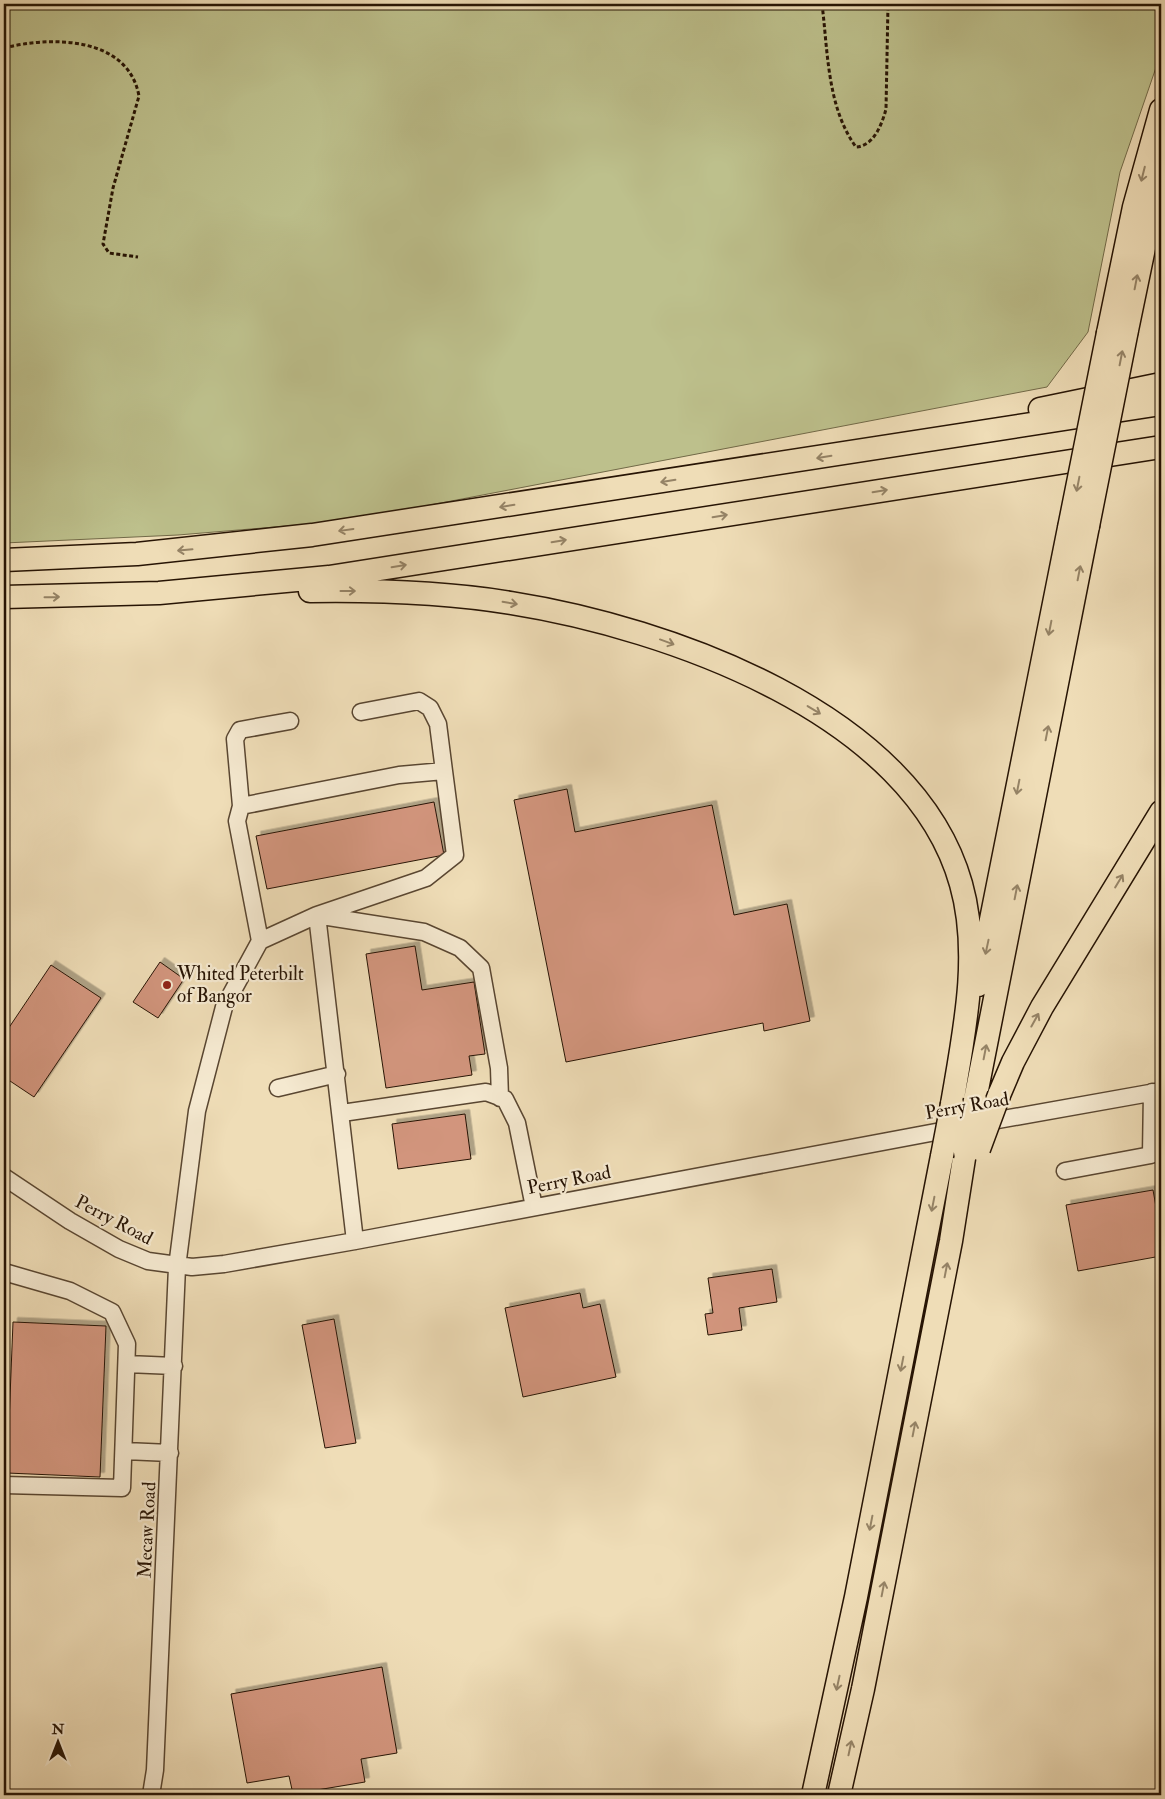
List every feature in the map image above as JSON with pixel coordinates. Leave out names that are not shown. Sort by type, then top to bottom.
[{"type":"highway","points":[[1118,332],[1134,208],[1161,110]]},
{"type":"highway","points":[[839,1795],[865,1679],[951,1241],[972,1151],[975,1100],[1079,527],[1118,332],[1161,166]]},
{"type":"highway","points":[[924,441],[1020,413],[1161,384]]},
{"type":"highway","points":[[4,560],[137,554],[263,541],[429,518],[1161,404]]},
{"type":"highway","points":[[159,593],[273,583],[376,570],[1161,447]]},
{"type":"highway","points":[[813,1795],[858,1587],[961,1054],[1079,527]]},
{"type":"highway","points":[[4,598],[159,593],[403,591],[510,602],[584,617],[652,636],[729,666],[797,700],[840,727],[897,778],[924,810],[951,856],[961,883],[969,926],[969,974],[961,1054]]},
{"type":"highway","points":[[972,1151],[1013,1062],[1038,1016],[1161,812]]},
{"type":"street","points":[[290,720],[240,730],[235,739],[241,806],[237,821],[260,941],[317,915],[426,878],[455,855],[438,724],[430,708],[419,701],[361,712]]},
{"type":"street","points":[[241,806],[399,776],[444,771]]},
{"type":"street","points":[[317,915],[356,1241]]},
{"type":"street","points":[[317,915],[424,932],[460,948],[481,968],[499,1068],[500,1098]]},
{"type":"street","name":"Mecaw Road","points":[[152,1795],[155,1770],[178,1267],[197,1111],[224,1007],[260,941]]},
{"type":"street","points":[[278,1088],[337,1074]]},
{"type":"street","points":[[342,1113],[486,1092],[505,1099],[518,1123],[534,1207]]},
{"type":"street","points":[[1065,1171],[1151,1155],[1156,1092]]},
{"type":"street","name":"Perry Road","points":[[4,1176],[104,1241],[148,1262],[178,1267],[224,1264],[1156,1092]]},
{"type":"street","points":[[4,1272],[70,1292],[112,1312],[127,1344],[125,1451],[122,1488],[4,1485]]},
{"type":"street","points":[[127,1364],[174,1366]]},
{"type":"street","points":[[125,1451],[170,1453]]},
{"type":"path","points":[[822,4],[836,102],[847,133],[856,148],[867,144],[883,122],[886,109],[888,4]]},
{"type":"path","points":[[4,48],[32,43],[86,45],[115,56],[130,70],[136,82],[139,96],[113,188],[103,244],[109,253],[138,257]]},
{"type":"green space","points":[[4,4],[1161,4],[1161,53],[1120,172],[1088,332],[1047,387],[399,511],[311,524],[178,535],[4,543]]},
{"type":"building","points":[[567,789],[575,832],[712,805],[734,915],[787,904],[810,1021],[764,1031],[763,1023],[566,1062],[514,800]]},
{"type":"building","points":[[434,802],[444,855],[267,889],[256,836]]},
{"type":"building","points":[[415,946],[422,990],[474,982],[485,1054],[469,1056],[472,1075],[386,1088],[366,954]]},
{"type":"building","points":[[160,962],[184,979],[158,1018],[133,1002]]},
{"type":"building","points":[[51,965],[101,998],[34,1097],[4,1077],[4,1035]]},
{"type":"building","points":[[465,1114],[471,1159],[398,1169],[392,1124]]},
{"type":"building","points":[[1153,1190],[1161,1235],[1161,1256],[1078,1271],[1066,1205]]},
{"type":"building","points":[[772,1269],[777,1302],[739,1308],[742,1330],[708,1335],[705,1314],[713,1313],[708,1278]]},
{"type":"building","points":[[580,1293],[583,1308],[600,1304],[616,1377],[523,1397],[505,1308]]},
{"type":"building","points":[[334,1319],[356,1443],[325,1448],[302,1325]]},
{"type":"building","points":[[13,1322],[106,1326],[100,1477],[7,1473]]},
{"type":"building","points":[[382,1667],[397,1753],[361,1759],[365,1782],[293,1794],[289,1776],[247,1783],[231,1694]]},
{"type":"place","name":"Whited Peterbilt of Bangor","points":[[167,985]]}]
